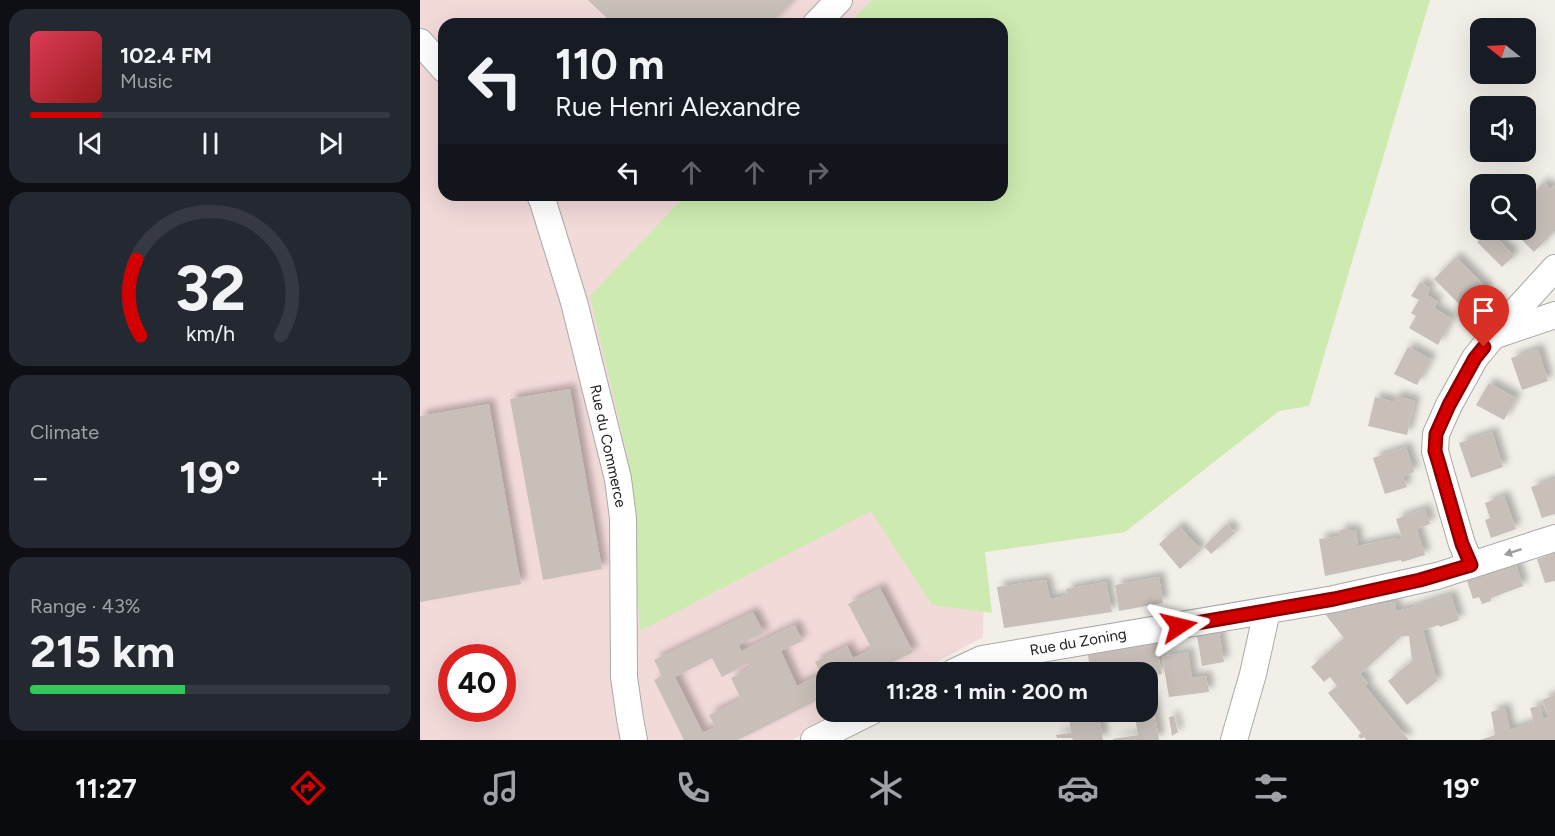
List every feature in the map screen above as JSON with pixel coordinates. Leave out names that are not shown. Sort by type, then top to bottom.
[{"type":"street","points":[[822,18],[839,0]]},
{"type":"street","points":[[420,42],[438,62]]},
{"type":"street","name":"Rue du Commerce","points":[[543,201],[574,302],[618,479],[623,518],[624,677],[634,740]]},
{"type":"street","points":[[1471,565],[1462,544],[1435,451],[1436,434],[1475,358],[1555,268]]},
{"type":"street","points":[[1493,336],[1555,315]]},
{"type":"street","name":"Rue du Zoning","points":[[976,662],[982,659],[1334,599],[1420,580],[1555,538]]},
{"type":"street","points":[[1234,740],[1253,674],[1267,611]]},
{"type":"street","points":[[814,740],[850,722]]},
{"type":"shaded area","points":[[420,0],[937,0],[952,18],[438,18],[438,201],[1004,201],[1125,532],[985,552],[983,637],[937,662],[816,662],[816,722],[826,722],[792,740],[420,740]]},
{"type":"green space","points":[[872,0],[1430,0],[1309,406],[1279,411],[1125,532],[985,552],[992,613],[932,605],[871,511],[640,631],[628,458],[590,296],[680,201],[1008,201],[1008,18],[855,18]]},
{"type":"building","points":[[588,0],[794,0],[776,18],[607,18]]},
{"type":"building","points":[[1544,182],[1550,189],[1555,184],[1555,231],[1534,252],[1522,240],[1536,240],[1536,190]]},
{"type":"building","points":[[1479,240],[1499,240],[1514,256],[1502,267],[1477,242]]},
{"type":"building","points":[[1456,257],[1488,289],[1466,311],[1434,279]]},
{"type":"building","points":[[1420,282],[1430,288],[1427,295],[1438,302],[1434,308],[1452,319],[1438,345],[1409,328],[1416,316],[1411,313],[1419,300],[1411,296]]},
{"type":"building","points":[[1408,347],[1431,359],[1417,385],[1394,374]]},
{"type":"building","points":[[1538,349],[1548,381],[1522,390],[1511,358]]},
{"type":"building","points":[[1489,383],[1516,398],[1504,420],[1476,405]]},
{"type":"building","points":[[570,389],[602,569],[543,580],[510,399]]},
{"type":"building","points":[[1396,396],[1415,401],[1407,435],[1368,426],[1375,397],[1394,402]]},
{"type":"building","points":[[489,404],[521,584],[420,602],[420,416]]},
{"type":"building","points":[[1492,432],[1503,467],[1471,478],[1459,443]]},
{"type":"building","points":[[1406,447],[1414,472],[1403,476],[1407,487],[1385,494],[1373,458]]},
{"type":"building","points":[[1555,479],[1555,514],[1542,518],[1531,487]]},
{"type":"building","points":[[1504,496],[1516,529],[1491,538],[1485,520],[1490,518],[1485,503]]},
{"type":"building","points":[[1425,509],[1430,524],[1417,529],[1425,555],[1402,562],[1401,560],[1325,576],[1319,539],[1341,536],[1339,530],[1347,529],[1348,531],[1356,530],[1358,546],[1396,538],[1397,540],[1402,538],[1396,519]]},
{"type":"building","points":[[1227,524],[1235,533],[1211,554],[1204,546]]},
{"type":"building","points":[[1179,526],[1201,550],[1180,569],[1159,544]]},
{"type":"building","points":[[1555,554],[1555,581],[1545,583],[1537,559]]},
{"type":"building","points":[[1516,565],[1523,586],[1491,598],[1491,601],[1482,604],[1479,597],[1473,599],[1467,581]]},
{"type":"building","points":[[1159,577],[1163,603],[1119,611],[1115,585]]},
{"type":"building","points":[[1046,580],[1050,599],[1067,596],[1066,589],[1106,582],[1112,612],[1004,628],[997,587]]},
{"type":"building","points":[[880,588],[913,652],[894,662],[816,662],[816,664],[815,662],[847,646],[853,658],[872,649],[848,604]]},
{"type":"building","points":[[1451,595],[1459,620],[1423,630],[1437,681],[1407,705],[1388,681],[1412,661],[1409,636],[1402,636],[1360,674],[1368,683],[1365,686],[1409,740],[1366,740],[1364,737],[1361,739],[1358,736],[1361,733],[1328,693],[1337,686],[1330,677],[1324,682],[1311,667],[1344,638],[1325,614],[1395,602],[1396,611]]},
{"type":"building","points":[[753,612],[764,633],[739,645],[741,651],[795,625],[802,641],[781,651],[797,686],[816,676],[816,701],[738,740],[684,740],[654,680],[662,676],[654,660]],"holes":[[[712,658],[722,677],[748,663],[750,668],[731,678],[741,699],[709,715],[715,727],[703,733],[675,677]]]},
{"type":"building","points":[[1219,632],[1224,662],[1202,666],[1197,636]]},
{"type":"building","points":[[1156,644],[1162,674],[1158,675],[1158,662],[1089,662],[1088,655]]},
{"type":"building","points":[[1188,652],[1192,678],[1206,676],[1209,692],[1169,697],[1162,657]]},
{"type":"building","points":[[1555,695],[1555,740],[1480,740],[1495,735],[1491,712],[1505,708],[1510,730],[1534,722],[1530,708],[1539,706],[1543,719],[1549,717],[1542,700]]},
{"type":"building","points":[[1174,716],[1178,732],[1172,736],[1169,717]]},
{"type":"building","points":[[1070,722],[1100,722],[1103,740],[1073,740],[1072,738],[1057,738],[1056,735],[1071,733]]},
{"type":"building","points":[[1136,722],[1156,722],[1159,740],[1113,740],[1113,739],[1138,735]]},
{"type":"route","points":[[1179,626],[1334,599],[1420,580],[1471,565],[1462,544],[1435,451],[1436,434],[1449,405],[1475,358],[1484,347]]}]
